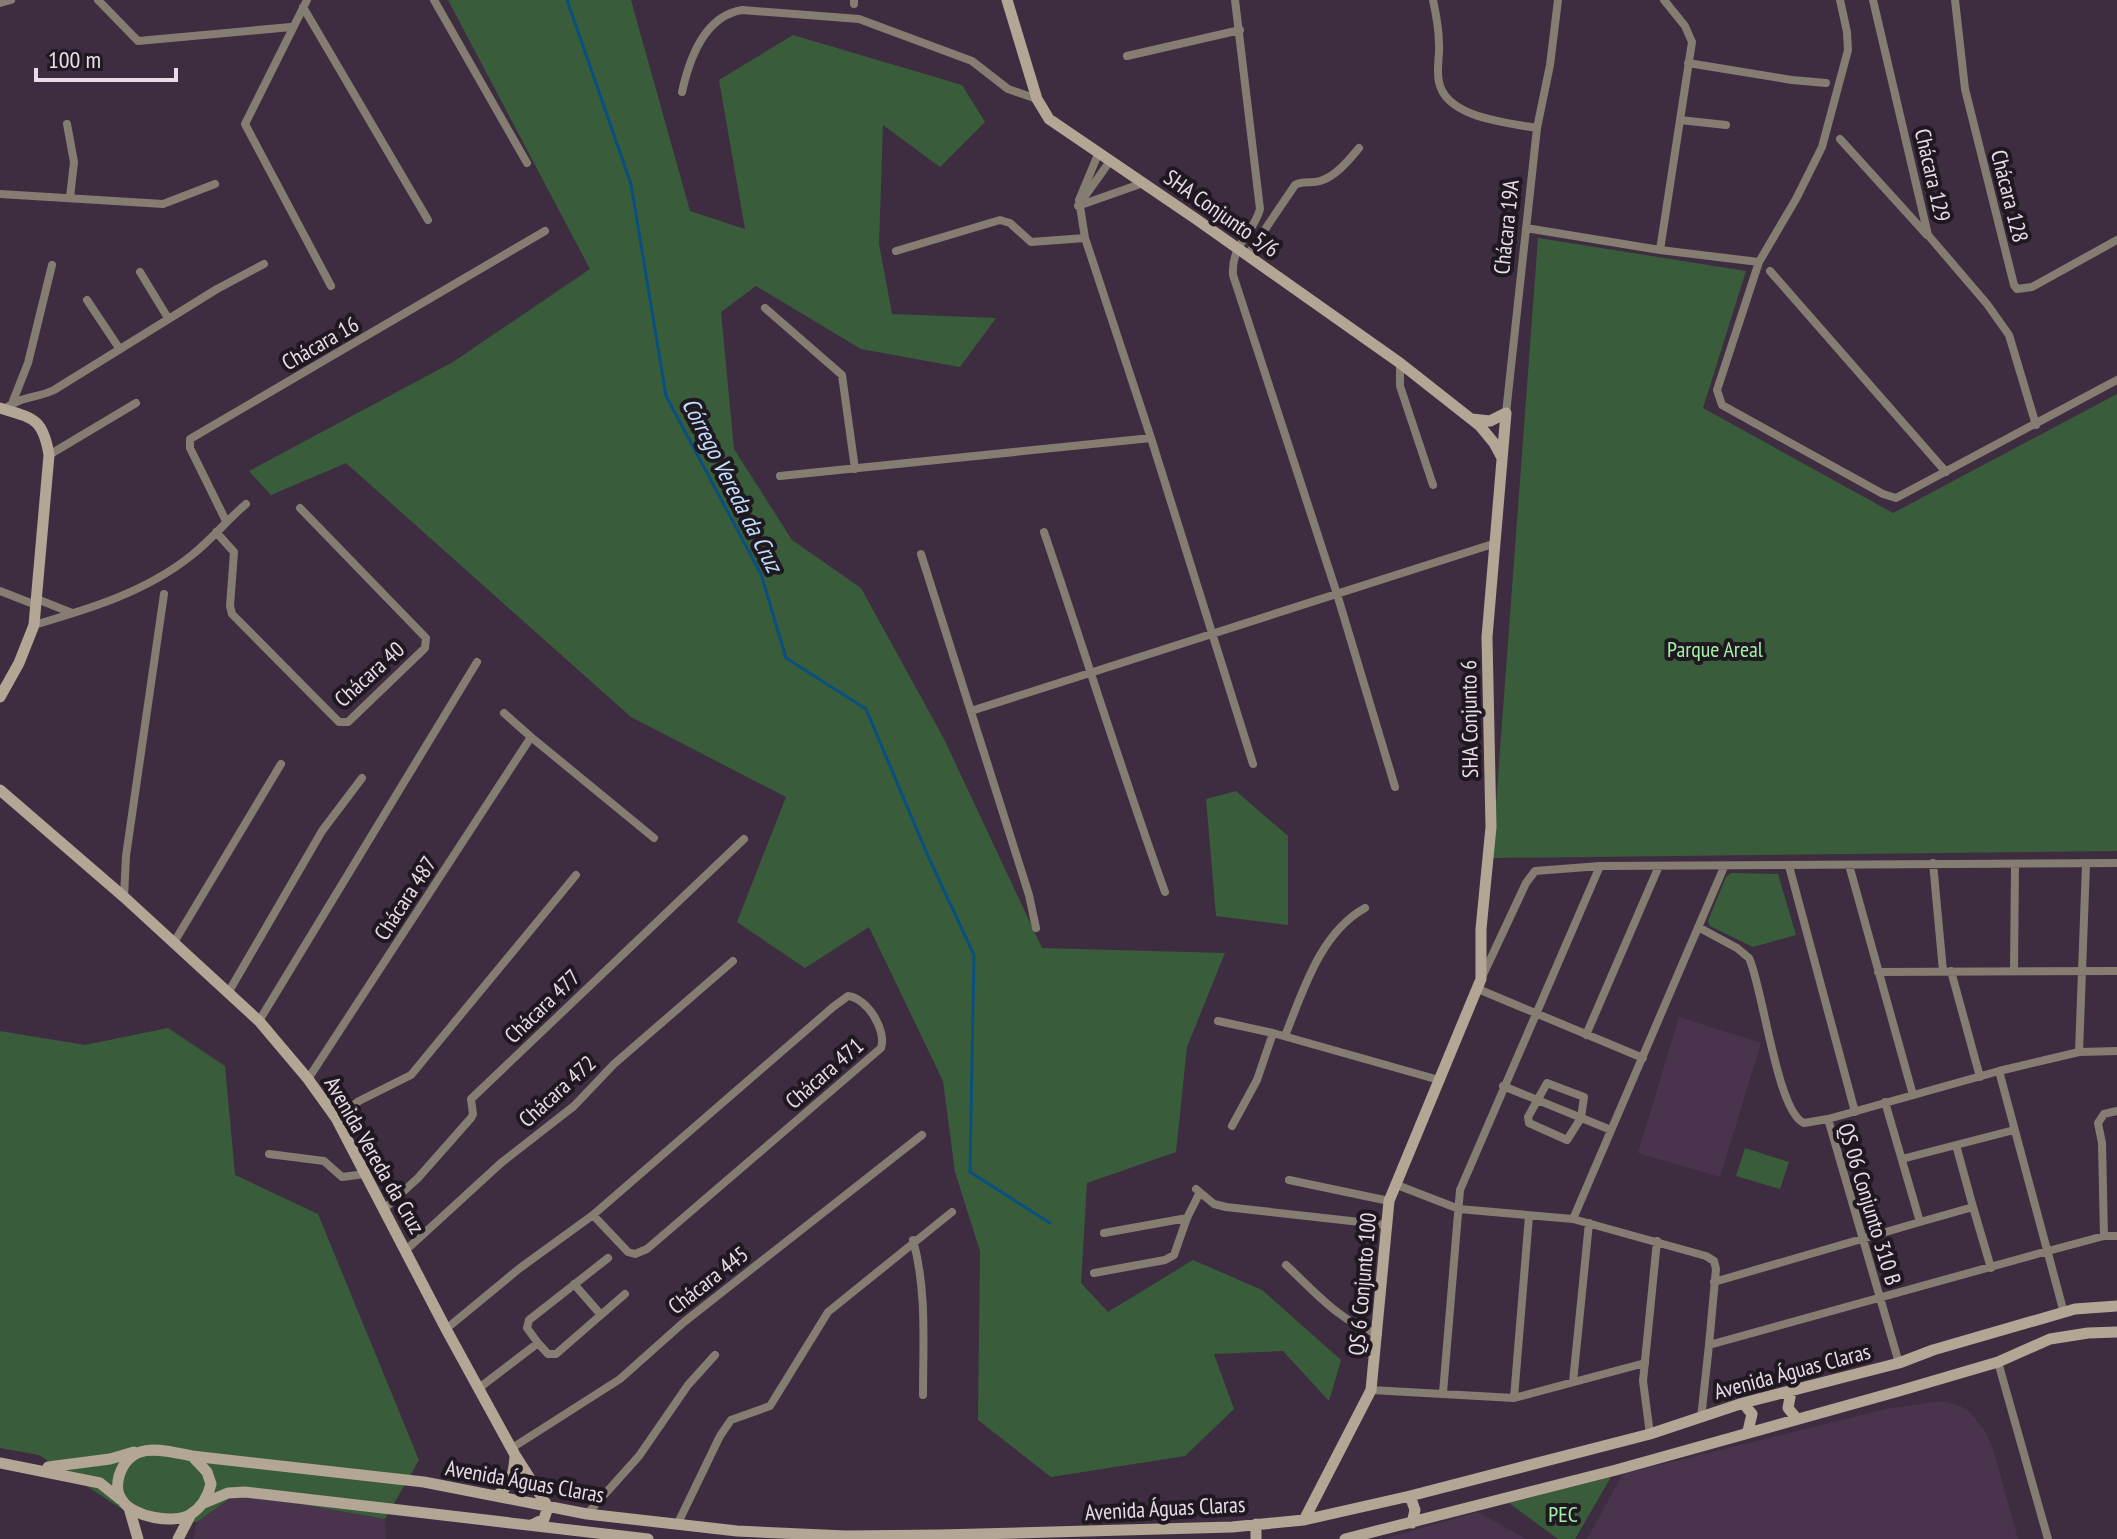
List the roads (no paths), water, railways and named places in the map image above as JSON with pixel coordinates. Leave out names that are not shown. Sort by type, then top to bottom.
[{"type":"main road","name":"SHA Conjunto 5/6","points":[[1007,0],[1037,99],[1049,119],[1400,363],[1471,419],[1494,443],[1503,459]]},
{"type":"main road","points":[[0,697],[19,663],[34,625],[49,455],[45,433],[38,423],[6,406]]},
{"type":"main road","points":[[1471,419],[1490,421],[1506,413]]},
{"type":"main road","name":"Chácara 19A","points":[[1503,459],[1506,413]]},
{"type":"main road","name":"SHA Conjunto 6","points":[[1479,984],[1483,892],[1491,827],[1487,637],[1503,459]]},
{"type":"main road","name":"Avenida Vereda da Cruz","points":[[0,790],[124,897],[259,1021],[308,1079],[336,1118],[513,1452],[548,1507]]},
{"type":"main road","name":"QS 6 Conjunto 100","points":[[1304,1520],[1371,1390],[1389,1201],[1479,984]]},
{"type":"main road","name":"Avenida Águas Claras","points":[[192,1456],[424,1482],[587,1514],[736,1535],[986,1535],[1232,1527],[1304,1520],[1410,1496],[1650,1434],[1743,1403],[1899,1363],[1933,1350],[2064,1313],[2090,1307],[2117,1306]]},
{"type":"main road","points":[[1345,1539],[1603,1473],[1998,1362],[2050,1339],[2117,1332]]},
{"type":"main road","points":[[1791,1392],[1788,1408],[1797,1419]]},
{"type":"main road","points":[[1743,1403],[1752,1414],[1748,1431]]},
{"type":"main road","points":[[35,1468],[80,1465],[155,1448],[192,1456],[207,1472],[211,1480],[210,1489],[204,1503],[190,1516],[178,1539]]},
{"type":"main road","points":[[120,1499],[118,1480],[124,1464],[138,1451]]},
{"type":"main road","points":[[497,1496],[508,1486],[514,1473],[513,1452]]},
{"type":"main road","points":[[0,1463],[100,1483],[129,1508],[138,1539]]},
{"type":"main road","name":"Avenida Águas Claras","points":[[204,1503],[228,1493],[245,1492],[648,1539]]},
{"type":"main road","points":[[1410,1496],[1415,1510],[1412,1523]]},
{"type":"main road","points":[[1315,1500],[1320,1516]]},
{"type":"main road","points":[[532,1525],[544,1519],[548,1507]]},
{"type":"main road","points":[[129,1508],[171,1519],[190,1516]]},
{"type":"main road","points":[[1256,1524],[1256,1539]]},
{"type":"street","points":[[0,3],[11,0]]},
{"type":"street","points":[[98,0],[138,41],[291,27]]},
{"type":"street","points":[[434,0],[527,163]]},
{"type":"street","points":[[1235,0],[1260,209],[1242,252]]},
{"type":"street","points":[[1433,0],[1439,44],[1438,80],[1446,98],[1454,105],[1487,119],[1537,128]]},
{"type":"street","name":"Chácara 19A","points":[[1506,413],[1537,128],[1550,65],[1558,0]]},
{"type":"street","points":[[1660,250],[1692,42],[1664,0]]},
{"type":"street","points":[[1840,0],[1848,50],[1822,147],[1759,262],[1717,390],[1722,405],[1890,498],[1903,495],[2117,380]]},
{"type":"street","name":"Chácara 129","points":[[1873,0],[1928,235],[1987,304],[2009,335],[2036,425]]},
{"type":"street","name":"Chácara 128","points":[[1955,0],[1965,89],[2014,285],[2017,289],[2032,287],[2117,240]]},
{"type":"street","points":[[331,286],[245,124],[305,4],[428,220]]},
{"type":"street","points":[[682,92],[691,59],[705,33],[729,14],[742,10],[859,19],[972,61],[1008,89],[1037,99]]},
{"type":"street","points":[[1127,56],[1240,30]]},
{"type":"street","points":[[1688,63],[1826,83]]},
{"type":"street","points":[[1680,120],[1726,125]]},
{"type":"street","points":[[67,124],[74,162],[70,197]]},
{"type":"street","points":[[1840,139],[1928,235]]},
{"type":"street","points":[[1359,148],[1341,169],[1321,181],[1295,185],[1233,262],[1238,294],[1337,594],[1395,787]]},
{"type":"street","points":[[1099,152],[1078,206],[1085,238],[1253,764]]},
{"type":"street","points":[[1078,206],[1110,161]]},
{"type":"street","points":[[1078,206],[1143,183]]},
{"type":"street","points":[[0,194],[163,204],[215,184]]},
{"type":"street","points":[[896,251],[1000,220],[1010,223],[1031,242],[1085,238]]},
{"type":"street","points":[[1526,228],[1660,250],[1759,262]]},
{"type":"street","name":"Chácara 16","points":[[226,521],[190,448],[190,439],[545,231]]},
{"type":"street","points":[[6,406],[45,395],[168,318],[264,264]]},
{"type":"street","points":[[6,406],[28,363],[52,265]]},
{"type":"street","points":[[1770,271],[1946,472]]},
{"type":"street","points":[[140,272],[168,318]]},
{"type":"street","points":[[87,300],[119,348]]},
{"type":"street","points":[[765,308],[842,375],[855,469]]},
{"type":"street","points":[[1400,363],[1400,386],[1433,485]]},
{"type":"street","points":[[49,455],[136,403]]},
{"type":"street","points":[[780,476],[1151,438]]},
{"type":"street","points":[[34,625],[109,601],[169,571],[193,554],[246,504]]},
{"type":"street","name":"Chácara 40","points":[[216,532],[234,552],[232,614],[339,722],[348,722],[425,648],[426,638],[300,508]]},
{"type":"street","points":[[1044,532],[1093,674],[1128,790],[1165,892]]},
{"type":"street","points":[[971,711],[1496,543]]},
{"type":"street","points":[[921,554],[1029,895],[1036,928]]},
{"type":"street","points":[[0,591],[73,614]]},
{"type":"street","points":[[124,897],[128,841],[164,594]]},
{"type":"street","points":[[259,1021],[477,662]]},
{"type":"street","points":[[504,713],[654,838]]},
{"type":"street","name":"Chácara 487","points":[[308,1079],[531,737]]},
{"type":"street","points":[[173,944],[281,764]]},
{"type":"street","points":[[228,993],[331,816],[362,778]]},
{"type":"street","name":"Chácara 477","points":[[384,1209],[418,1178],[471,1118],[471,1099],[744,839]]},
{"type":"street","points":[[1933,863],[1947,971],[1980,1077]]},
{"type":"street","points":[[1643,1058],[1586,1035],[1479,984],[1531,874],[1544,869],[1600,866],[2117,863]]},
{"type":"street","points":[[1849,865],[1913,1095]]},
{"type":"street","points":[[2014,970],[2015,865]]},
{"type":"street","points":[[2079,1052],[2086,865]]},
{"type":"street","points":[[1443,1393],[1460,1190],[1600,866]]},
{"type":"street","points":[[1586,1035],[1659,866]]},
{"type":"street","points":[[1789,866],[1855,1112]]},
{"type":"street","points":[[1573,1219],[1724,867]]},
{"type":"street","points":[[336,1118],[359,1101],[411,1075],[576,875]]},
{"type":"street","points":[[1285,1036],[1324,949],[1342,924],[1365,908]]},
{"type":"street","name":"QS 06 Conjunto 310 B","points":[[1698,927],[1749,958],[1780,1080],[1794,1116],[1804,1123],[1828,1119],[1899,1363]]},
{"type":"street","name":"Chácara 472","points":[[406,1250],[501,1163],[574,1106],[614,1064],[733,961]]},
{"type":"street","points":[[1878,972],[2117,971]]},
{"type":"street","name":"Chácara 471","points":[[446,1329],[520,1268],[593,1215],[844,998],[857,997],[872,1015],[882,1035],[881,1048],[647,1249],[635,1254],[628,1252],[593,1215]]},
{"type":"street","points":[[1218,1021],[1285,1036],[1439,1080]]},
{"type":"street","points":[[1232,1126],[1257,1080],[1273,1033]]},
{"type":"street","points":[[1828,1119],[2079,1052],[2117,1051]]},
{"type":"street","points":[[1999,1071],[2064,1313]]},
{"type":"street","points":[[1553,1084],[1584,1097],[1581,1118],[1570,1138],[1562,1139],[1529,1123],[1528,1117],[1536,1102],[1545,1085],[1553,1084]]},
{"type":"street","points":[[1503,1086],[1611,1130]]},
{"type":"street","points":[[1885,1102],[1920,1222]]},
{"type":"street","points":[[2104,1236],[2102,1143],[2098,1123],[2104,1114],[2117,1111]]},
{"type":"street","points":[[1902,1159],[2014,1130]]},
{"type":"street","name":"Chácara 445","points":[[513,1452],[620,1379],[684,1322],[922,1135]]},
{"type":"street","points":[[1956,1145],[1991,1268]]},
{"type":"street","points":[[269,1154],[316,1158],[329,1164],[342,1177],[365,1174]]},
{"type":"street","points":[[1289,1180],[1389,1201]]},
{"type":"street","points":[[1397,1185],[1459,1209],[1573,1219],[1710,1258],[1716,1265],[1701,1418]]},
{"type":"street","points":[[1094,1273],[1165,1260],[1174,1255],[1198,1191],[1214,1204],[1237,1209],[1387,1225]]},
{"type":"street","points":[[1714,1282],[1973,1207]]},
{"type":"street","points":[[677,1525],[726,1426],[740,1416],[770,1406],[821,1320],[913,1240],[952,1212]]},
{"type":"street","points":[[1514,1398],[1529,1216]]},
{"type":"street","points":[[1104,1233],[1187,1218]]},
{"type":"street","points":[[1573,1382],[1589,1223]]},
{"type":"street","points":[[1709,1345],[2104,1236],[2117,1236]]},
{"type":"street","points":[[913,1240],[923,1317],[923,1395]]},
{"type":"street","points":[[1650,1434],[1643,1381],[1657,1241]]},
{"type":"street","points":[[608,1258],[529,1320],[527,1328],[548,1354],[556,1354],[625,1294]]},
{"type":"street","points":[[1286,1265],[1337,1312],[1367,1331],[1378,1334]]},
{"type":"street","points":[[574,1284],[601,1315]]},
{"type":"street","points":[[479,1388],[538,1343]]},
{"type":"street","points":[[587,1514],[639,1456],[688,1385],[715,1355]]},
{"type":"street","points":[[1998,1362],[2048,1539]]},
{"type":"street","points":[[1371,1390],[1514,1398],[1645,1363]]},
{"type":"waterway","name":"Córrego Vereda da Cruz","points":[[567,0],[631,184],[666,396],[761,574],[786,658],[866,709],[974,955],[970,1172],[1050,1223]]},
{"type":"park label","name":"Parque Areal","points":[[1715,649]]},
{"type":"park label","name":"PEC","points":[[1563,1514]]}]
